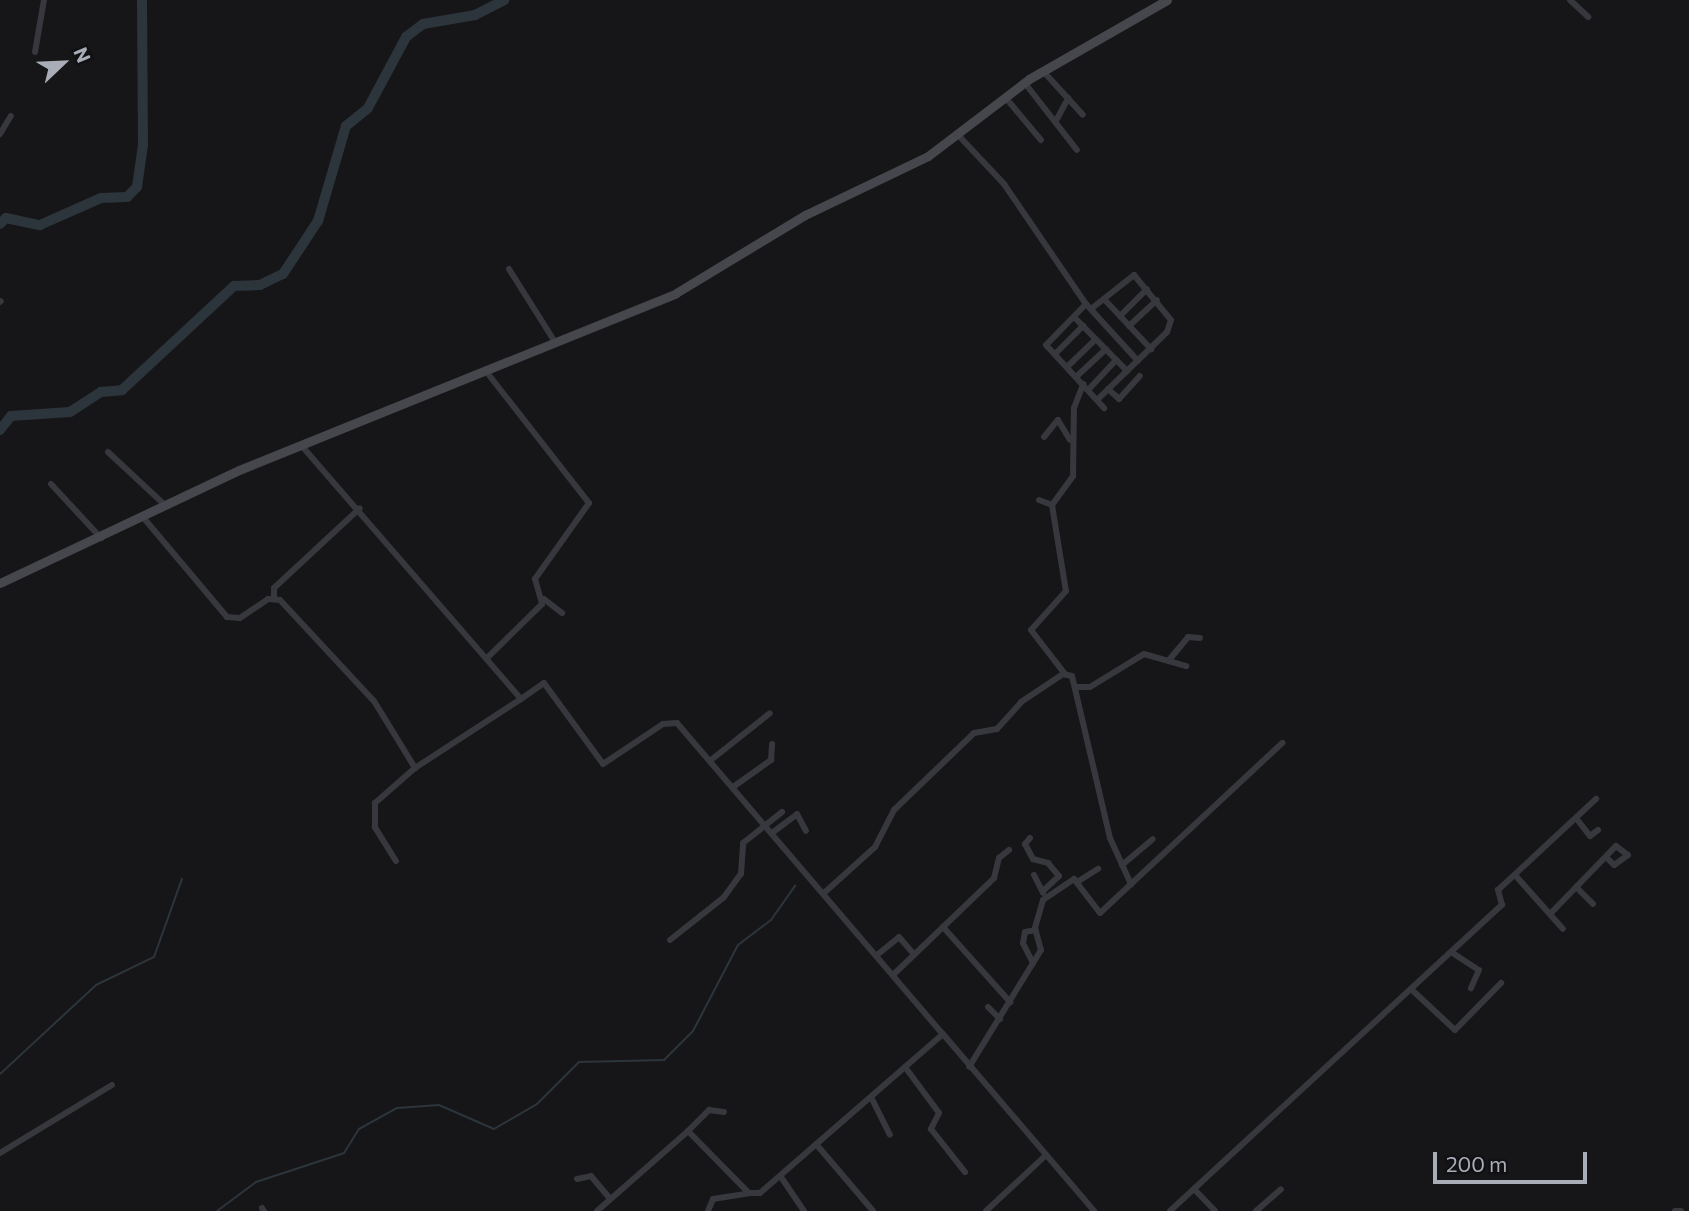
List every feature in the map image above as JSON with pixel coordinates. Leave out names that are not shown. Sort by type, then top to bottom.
[{"type":"street","points":[[35,52],[44,0]]},
{"type":"street","points":[[0,583],[102,539],[142,516],[301,445],[676,293],[805,215],[959,136],[1024,82],[1167,0]]},
{"type":"street","points":[[1570,0],[1588,17]]},
{"type":"street","points":[[1044,71],[1083,115]]},
{"type":"street","points":[[1024,82],[1057,119],[1077,150]]},
{"type":"street","points":[[1005,97],[1041,139]]},
{"type":"street","points":[[1057,119],[1068,98]]},
{"type":"street","points":[[0,134],[11,116]]},
{"type":"street","points":[[959,136],[1039,228],[1088,307],[1138,361]]},
{"type":"street","points":[[509,269],[555,342]]},
{"type":"street","points":[[1098,399],[1151,349],[1171,320],[1157,300],[1133,276],[1104,299],[1074,317],[1046,345],[1104,408]]},
{"type":"street","points":[[1120,316],[1147,289]]},
{"type":"street","points":[[1104,299],[1151,349]]},
{"type":"street","points":[[1129,326],[1157,300]]},
{"type":"street","points":[[1074,317],[1127,371]]},
{"type":"street","points":[[1055,354],[1083,326]]},
{"type":"street","points":[[1067,367],[1096,340]]},
{"type":"street","points":[[1076,377],[1106,349]]},
{"type":"street","points":[[1116,360],[1086,386],[1071,442],[1073,476],[1052,505],[1066,592],[1031,634],[1077,687],[1122,865],[1131,884]]},
{"type":"street","points":[[485,370],[589,499],[568,541],[535,579],[544,599],[562,613]]},
{"type":"street","points":[[1108,389],[1119,399],[1140,376]]},
{"type":"street","points":[[1044,437],[1058,420],[1071,442]]},
{"type":"street","points":[[301,445],[360,508],[522,699]]},
{"type":"street","points":[[108,452],[166,506]]},
{"type":"street","points":[[51,484],[102,539]]},
{"type":"street","points":[[1040,500],[1052,505]]},
{"type":"street","points":[[360,508],[274,588],[274,598],[374,701],[415,768]]},
{"type":"street","points":[[142,516],[226,617],[240,618],[274,598]]},
{"type":"street","points":[[486,659],[544,599]]},
{"type":"street","points":[[1169,660],[1188,637],[1200,638]]},
{"type":"street","points":[[1077,687],[1090,687],[1144,654],[1186,666]]},
{"type":"street","points":[[824,893],[875,847],[894,810],[925,777],[974,733],[997,729],[1021,702],[1065,674]]},
{"type":"street","points":[[396,862],[375,827],[375,803],[415,768],[544,683],[603,764],[670,720],[711,760],[775,831],[1044,1157],[1094,1211]]},
{"type":"street","points":[[711,760],[770,713]]},
{"type":"street","points":[[1044,894],[1070,879],[1077,882],[1100,913],[1282,743]]},
{"type":"street","points":[[733,787],[771,760],[772,744]]},
{"type":"street","points":[[1170,1211],[1502,905],[1498,890],[1596,799]]},
{"type":"street","points":[[670,940],[736,882],[743,843],[765,822],[782,812]]},
{"type":"street","points":[[775,831],[797,814],[806,831]]},
{"type":"street","points":[[1576,818],[1590,836],[1598,830]]},
{"type":"street","points":[[970,1067],[1043,944],[1035,930],[1044,894],[1059,876],[1048,863],[1033,859],[1025,844],[1030,838]]},
{"type":"street","points":[[1122,865],[1153,839]]},
{"type":"street","points":[[893,975],[993,878],[999,858],[1009,850]]},
{"type":"street","points":[[1552,912],[1607,858]]},
{"type":"street","points":[[1077,882],[1098,869]]},
{"type":"street","points":[[1034,875],[1044,894]]},
{"type":"street","points":[[1515,875],[1552,912],[1563,929]]},
{"type":"street","points":[[1576,887],[1593,904]]},
{"type":"street","points":[[943,927],[1010,1002]]},
{"type":"street","points":[[1033,963],[1023,943],[1026,932],[1035,930]]},
{"type":"street","points":[[877,955],[899,937],[914,954]]},
{"type":"street","points":[[1451,952],[1479,970],[1471,988]]},
{"type":"street","points":[[1411,989],[1455,1030],[1501,983]]},
{"type":"street","points":[[988,1007],[1000,1019]]},
{"type":"street","points":[[708,1211],[713,1199],[749,1193],[781,1177],[943,1034]]},
{"type":"street","points":[[905,1067],[939,1114],[931,1129],[965,1172]]},
{"type":"street","points":[[0,1153],[112,1085]]},
{"type":"street","points":[[871,1097],[890,1135]]},
{"type":"street","points":[[597,1211],[709,1110],[724,1112]]},
{"type":"street","points":[[688,1131],[749,1193]]},
{"type":"street","points":[[816,1144],[873,1211]]},
{"type":"street","points":[[986,1211],[1044,1157]]},
{"type":"street","points":[[577,1179],[591,1176],[610,1199]]},
{"type":"street","points":[[781,1177],[804,1211]]},
{"type":"street","points":[[1194,1189],[1215,1211]]},
{"type":"street","points":[[1256,1211],[1281,1189]]},
{"type":"street","points":[[1675,1211],[1681,1211]]},
{"type":"waterway","points":[[0,224],[6,218],[40,225],[101,198],[127,197],[137,187],[143,145],[142,0]]},
{"type":"waterway","points":[[0,430],[11,416],[70,412],[101,392],[122,390],[234,286],[260,285],[283,274],[318,221],[346,126],[368,108],[406,37],[423,24],[475,15],[504,0]]},
{"type":"waterway","points":[[0,1074],[96,985],[154,957],[182,879]]},
{"type":"waterway","points":[[217,1211],[256,1182],[344,1153],[359,1129],[397,1108],[439,1105],[494,1129],[537,1104],[579,1062],[664,1060],[693,1031],[738,945],[771,920],[795,886]]}]
